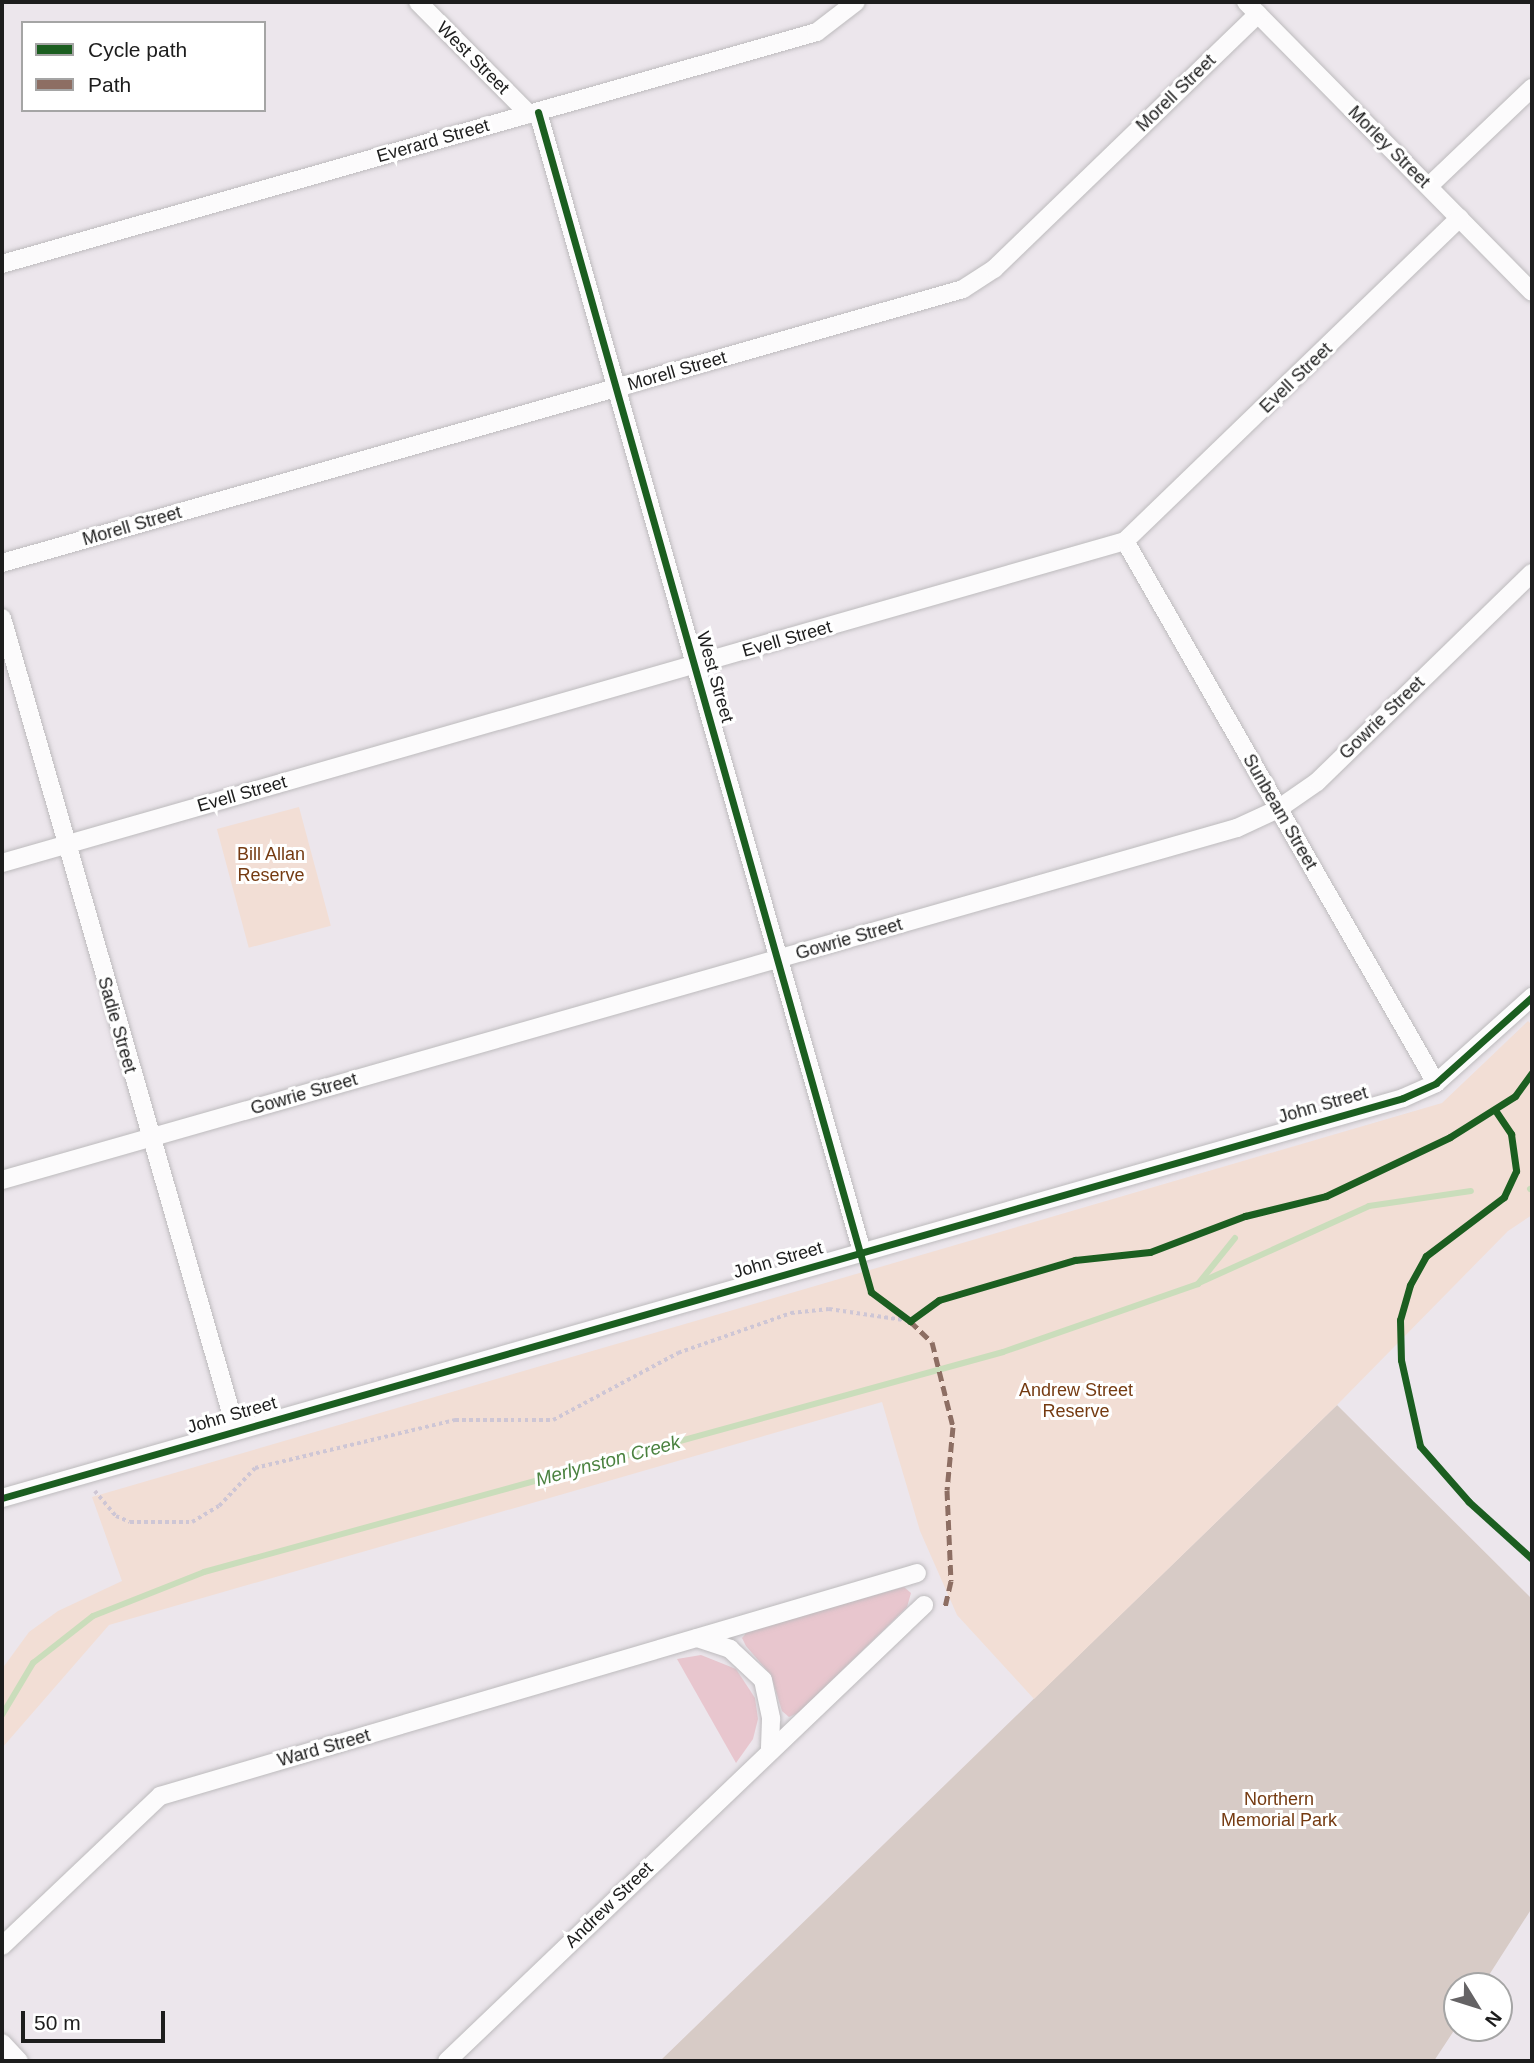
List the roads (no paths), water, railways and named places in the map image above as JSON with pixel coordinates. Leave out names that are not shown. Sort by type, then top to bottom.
[{"type":"street","name":"Everard Street","points":[[2,264],[817,32],[856,2]]},
{"type":"street","name":"West Street","points":[[430,6],[533,113],[617,388],[862,1251]]},
{"type":"street","name":"Morley Street","points":[[1252,8],[1532,292]]},
{"type":"street","name":"Morell Street","points":[[2,563],[977,283],[1252,8]]},
{"type":"street","points":[[1429,186],[1532,88]]},
{"type":"street","name":"Evell Street","points":[[2,863],[1125,541],[1460,218]]},
{"type":"street","name":"Sunbeam Street","points":[[1125,541],[1436,1083]]},
{"type":"street","name":"Gowrie Street","points":[[2,1180],[1237,828],[1278,809],[1317,782],[1532,573]]},
{"type":"street","name":"Sadie Street","points":[[2,618],[236,1430]]},
{"type":"street","name":"John Street","points":[[2,1497],[1364,1109],[1436,1083],[1532,997]]},
{"type":"street","name":"Ward Street","points":[[2,1946],[160,1796],[917,1573]]},
{"type":"street","name":"Andrew Street","points":[[447,2061],[771,1748],[924,1605]]},
{"type":"street","points":[[698,1638],[730,1649],[762,1680],[771,1719],[771,1748]]},
{"type":"street","points":[[2,2043],[19,2061]]},
{"type":"waterway","name":"Merlynston Creek","points":[[1201,1282],[1369,1206],[1471,1191]]},
{"type":"waterway","name":"Merlynston Creek","points":[[2,1715],[33,1663],[93,1616],[204,1572],[1003,1352],[1198,1284],[1235,1238]]},
{"type":"park label","name":"Bill Allan Reserve","points":[[271,865]]},
{"type":"park label","name":"Andrew Street Reserve","points":[[1076,1401]]},
{"type":"park label","name":"Northern Memorial Park","points":[[1279,1810]]}]
